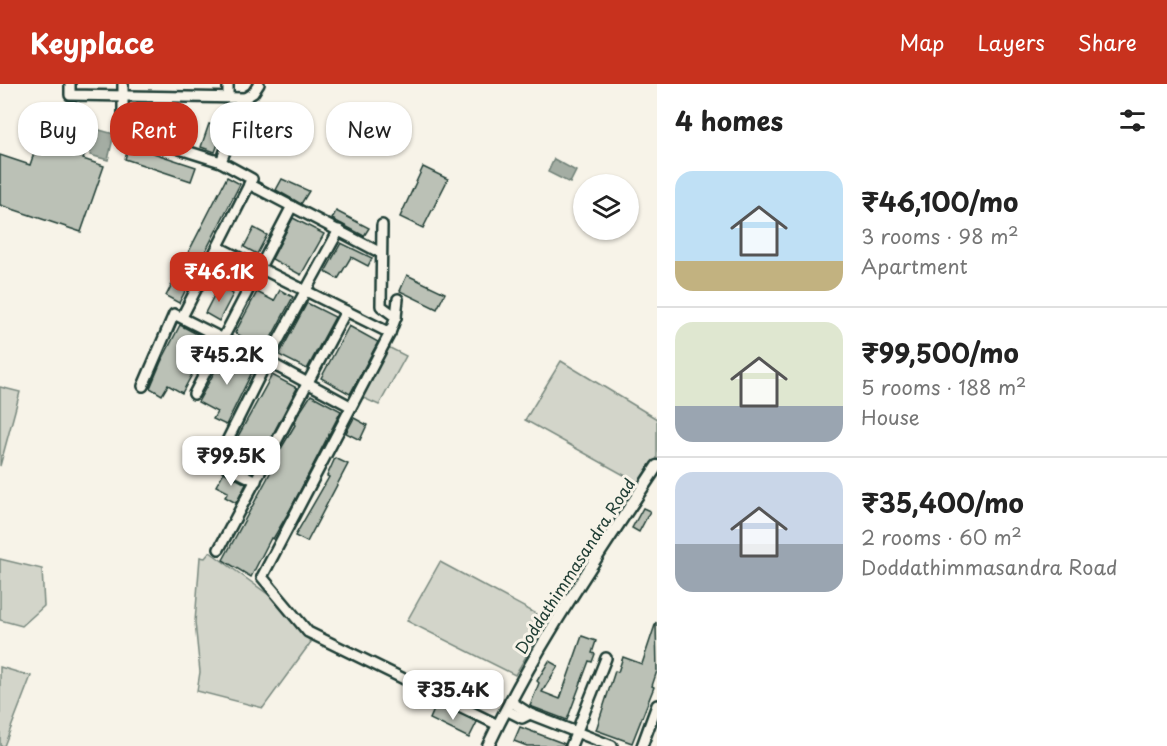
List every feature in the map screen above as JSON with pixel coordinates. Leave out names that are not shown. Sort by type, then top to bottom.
[{"type":"street","points":[[70,84],[70,95],[176,95],[245,98]]},
{"type":"street","points":[[123,84],[123,131],[221,162],[252,179],[182,317]]},
{"type":"street","points":[[176,84],[176,95]]},
{"type":"street","points":[[228,84],[228,96]]},
{"type":"street","points":[[221,162],[245,98],[253,93],[259,84]]},
{"type":"street","points":[[249,184],[381,254]]},
{"type":"street","points":[[194,394],[292,206]]},
{"type":"street","points":[[382,225],[381,306],[396,317]]},
{"type":"street","points":[[223,449],[267,361],[339,230]]},
{"type":"street","points":[[218,247],[390,333]]},
{"type":"street","points":[[398,299],[396,317],[390,333],[262,577],[308,632],[498,725]]},
{"type":"street","points":[[219,549],[346,311]]},
{"type":"street","points":[[143,387],[174,314],[350,406]]},
{"type":"street","points":[[220,463],[256,481]]},
{"type":"street","name":"Doddathimmasandra Road","points":[[488,746],[519,683],[584,576],[657,466]]},
{"type":"street","points":[[571,746],[606,658]]},
{"type":"street","points":[[642,746],[657,705]]},
{"type":"street","points":[[508,706],[522,718],[530,714],[612,746]]},
{"type":"shaded area","points":[[98,130],[110,133],[108,160],[94,156],[98,156]]},
{"type":"shaded area","points":[[554,159],[576,171],[570,183],[548,172]]},
{"type":"shaded area","points":[[388,347],[406,356],[379,405],[361,397]]},
{"type":"shaded area","points":[[561,361],[657,419],[657,460],[640,484],[525,420]]},
{"type":"shaded area","points":[[0,387],[20,392],[0,466]]},
{"type":"shaded area","points":[[210,552],[269,595],[311,642],[263,708],[197,691],[200,672],[195,622],[200,557],[205,558]]},
{"type":"shaded area","points":[[0,559],[42,569],[44,606],[22,626],[0,620]]},
{"type":"shaded area","points":[[440,562],[548,620],[515,675],[407,621]]},
{"type":"shaded area","points":[[0,667],[31,676],[4,746],[0,746]]},
{"type":"building","points":[[209,124],[210,124],[210,150],[201,147]]},
{"type":"building","points":[[0,155],[30,165],[33,156],[84,156],[83,159],[104,166],[81,232],[0,205]]},
{"type":"building","points":[[126,156],[162,156],[196,167],[191,181],[125,159]]},
{"type":"building","points":[[423,167],[448,179],[423,228],[400,217]]},
{"type":"building","points":[[227,177],[240,184],[179,303],[166,296]]},
{"type":"building","points":[[282,179],[309,191],[301,204],[276,190]]},
{"type":"building","points":[[336,211],[369,228],[364,236],[332,219]]},
{"type":"building","points":[[293,218],[324,234],[301,275],[272,259]]},
{"type":"building","points":[[254,228],[267,235],[257,254],[244,247]]},
{"type":"building","points":[[341,243],[372,258],[368,266],[351,257],[338,279],[325,272]]},
{"type":"building","points":[[407,275],[445,293],[437,309],[400,291]]},
{"type":"building","points":[[219,286],[233,294],[219,321],[205,313]]},
{"type":"building","points":[[280,290],[293,297],[265,349],[235,333],[257,292],[274,301]]},
{"type":"building","points":[[307,303],[335,317],[307,369],[279,355]]},
{"type":"building","points":[[180,325],[210,341],[182,393],[168,385],[162,395],[150,388]]},
{"type":"building","points":[[349,326],[378,342],[350,394],[321,378]]},
{"type":"building","points":[[226,351],[255,366],[226,425],[213,419],[217,412],[198,402]]},
{"type":"building","points":[[272,375],[297,388],[253,472],[226,458]]},
{"type":"building","points":[[311,395],[341,411],[290,510],[273,539],[271,538],[251,577],[223,560],[267,479],[272,469],[270,467]]},
{"type":"building","points":[[354,418],[367,425],[360,440],[346,433]]},
{"type":"building","points":[[335,458],[348,464],[307,542],[295,536],[329,477],[327,476]]},
{"type":"building","points":[[224,472],[246,484],[236,503],[225,497],[228,492],[216,486]]},
{"type":"building","points":[[643,508],[650,511],[639,532],[632,528]]},
{"type":"building","points":[[656,622],[657,671],[652,686],[654,687],[632,743],[596,730],[615,671],[618,672],[623,657],[642,664]]},
{"type":"building","points":[[582,636],[596,641],[592,653],[595,654],[592,662],[589,661],[567,720],[530,706],[539,683],[537,681],[549,661],[558,666],[542,692],[560,699]]},
{"type":"building","points":[[437,703],[477,722],[469,738],[430,719]]},
{"type":"building","points":[[520,727],[565,744],[564,746],[527,746],[514,741]]}]
